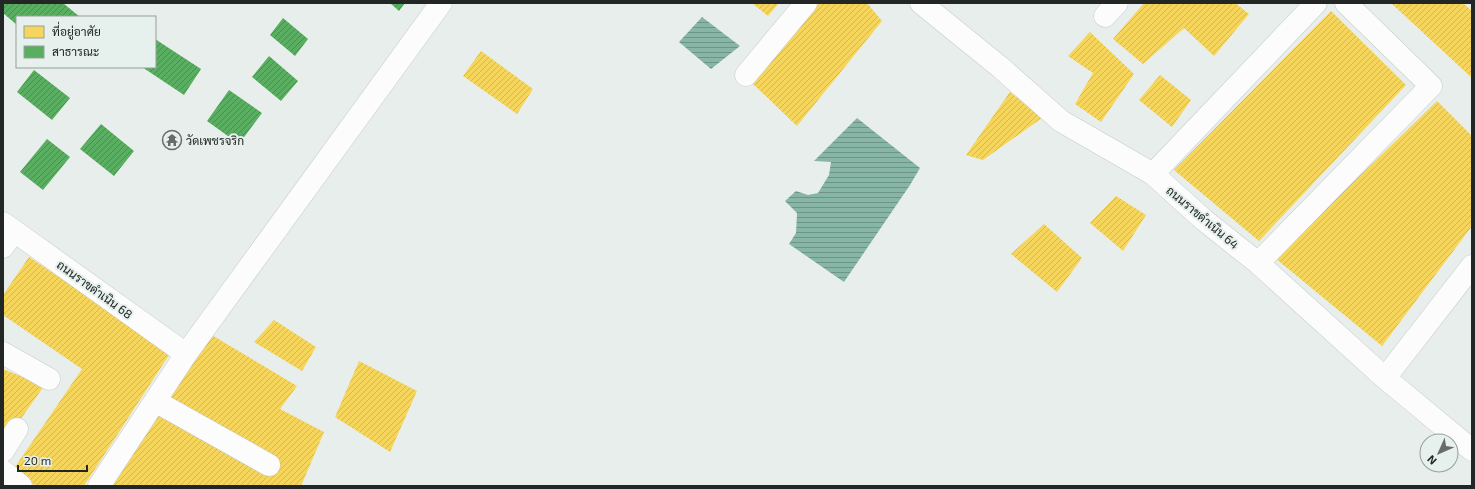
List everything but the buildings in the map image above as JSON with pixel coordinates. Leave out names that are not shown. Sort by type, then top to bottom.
[{"type":"street","points":[[99,486],[186,354],[441,3]]},
{"type":"street","points":[[746,75],[806,3]]},
{"type":"street","name":"ถนนราขดำเนิน 64","points":[[922,3],[1000,67],[1061,121],[1153,174],[1204,220],[1258,263],[1385,378],[1472,450]]},
{"type":"street","points":[[1153,174],[1316,3]]},
{"type":"street","points":[[1258,263],[1431,86],[1346,3]]},
{"type":"street","name":"ถนนราขดำเนิน 68","points":[[7,234],[186,354]]},
{"type":"street","points":[[1385,378],[1468,280]]},
{"type":"street","points":[[3,353],[48,379]]},
{"type":"street","points":[[155,401],[269,465]]},
{"type":"street","points":[[3,451],[17,429]]},
{"type":"street","points":[[3,470],[22,486]]},
{"type":"shaded area","points":[[702,17],[740,46],[711,69],[679,42]]},
{"type":"shaded area","points":[[857,118],[920,168],[844,282],[789,244],[796,233],[797,213],[785,201],[796,191],[808,195],[818,193],[829,175],[831,162],[814,161]]},
{"type":"place","name":"วัดเพชรจริก","points":[[172,140]]}]
